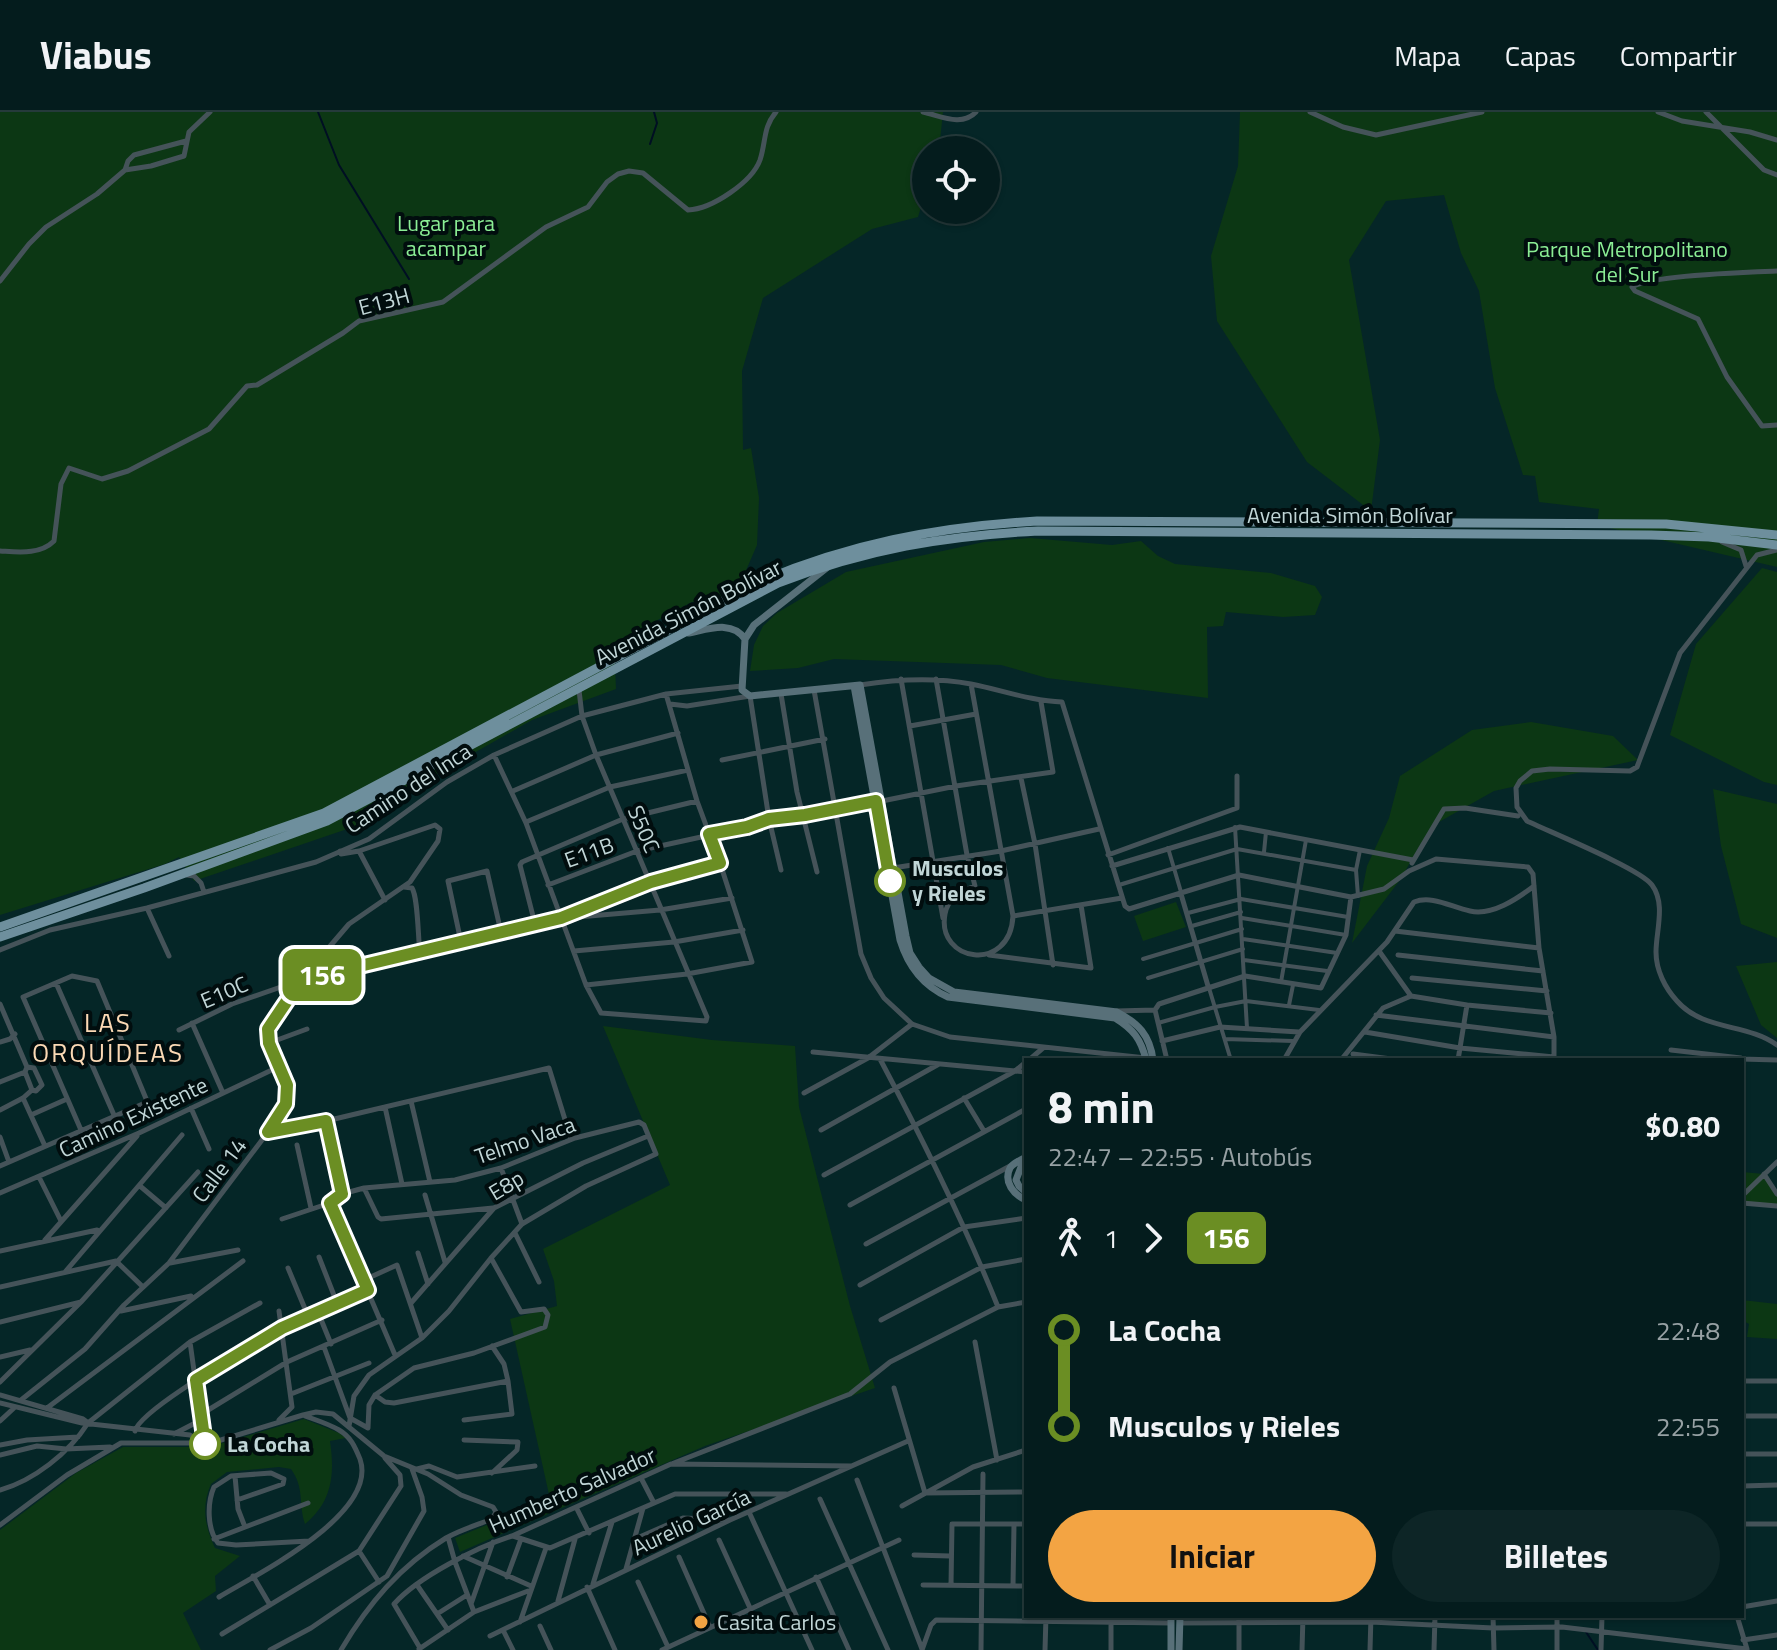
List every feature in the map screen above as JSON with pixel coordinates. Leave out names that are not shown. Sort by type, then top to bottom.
[{"type":"highway","name":"Avenida Simón Bolívar","points":[[0,937],[352,800],[755,584],[854,548],[951,527],[1037,521],[1709,537],[1777,548]]},
{"type":"highway","name":"Avenida Simón Bolívar","points":[[0,927],[182,875],[327,821],[778,583],[832,564],[916,542],[974,534],[1038,531],[1666,524],[1777,535]]},
{"type":"main road","points":[[832,564],[807,586],[763,615],[745,639],[743,692],[750,696],[857,686],[905,955],[913,969],[934,991],[966,1001],[1115,1018],[1132,1029],[1150,1058]]},
{"type":"main road","points":[[672,637],[728,627],[740,632],[745,639]]},
{"type":"main road","points":[[891,868],[910,953],[919,967],[940,986],[969,996],[1115,1011],[1136,1022],[1150,1058]]},
{"type":"main road","points":[[1024,1158],[1011,1165],[1009,1182],[1016,1195],[1024,1199]]},
{"type":"main road","points":[[1024,1165],[1016,1180],[1024,1190]]},
{"type":"main road","points":[[1171,1650],[1176,1620]]},
{"type":"main road","points":[[1176,1620],[1179,1650]]},
{"type":"street","points":[[0,281],[46,227],[89,200],[125,170],[184,156],[189,132],[210,112]]},
{"type":"street","name":"E13H","points":[[0,551],[35,551],[48,548],[54,541],[61,484],[69,468],[102,479],[128,471],[203,433],[223,416],[247,386],[257,385],[359,321],[443,302],[546,227],[588,207],[612,177],[629,171],[643,173],[686,210],[699,209],[727,195],[759,163],[768,122],[776,112]]},
{"type":"street","points":[[923,112],[955,120],[970,118],[976,112]]},
{"type":"street","points":[[954,112],[955,120]]},
{"type":"street","points":[[1310,112],[1343,127],[1376,135],[1482,112]]},
{"type":"street","points":[[1658,112],[1682,121],[1750,132],[1777,140]]},
{"type":"street","points":[[1706,112],[1764,170],[1777,175]]},
{"type":"street","points":[[125,170],[134,155],[186,141]]},
{"type":"street","points":[[1777,271],[1661,279],[1632,287],[1698,319],[1727,377],[1762,426],[1777,425]]},
{"type":"street","points":[[1709,537],[1740,549],[1746,567]]},
{"type":"street","points":[[1777,548],[1761,553],[1746,567],[1680,653],[1637,767],[1630,771],[1535,770],[1517,785],[1515,802],[1527,821],[1626,867],[1651,882],[1659,907],[1658,969],[1679,1004],[1701,1019],[1754,1032],[1777,1045]]},
{"type":"street","points":[[901,679],[946,934],[962,952],[973,956],[988,955],[1091,968],[1081,905]]},
{"type":"street","points":[[857,686],[901,679],[936,679],[971,684],[1041,702],[1062,702],[1099,829],[1122,898],[1129,909],[1239,875],[1351,897],[1384,889],[1409,871],[1436,859],[1523,865],[1532,871],[1539,948],[1554,1037],[1554,1058]]},
{"type":"street","points":[[936,679],[975,886],[952,898],[944,923]]},
{"type":"street","points":[[971,684],[1013,916],[1007,940],[988,955]]},
{"type":"street","name":"Camino del Inca","points":[[0,950],[50,930],[147,908],[316,862],[369,839],[447,782],[494,755],[582,716],[666,694],[742,686]]},
{"type":"street","points":[[814,689],[861,954],[884,998],[912,1024],[950,1037],[1150,1058]]},
{"type":"street","name":"S50C","points":[[579,690],[582,716],[596,755],[707,1017],[706,1021],[604,1015],[586,985]]},
{"type":"street","points":[[494,755],[526,823],[586,985],[687,974],[752,962],[744,930],[697,801],[666,694]]},
{"type":"street","points":[[781,694],[797,792],[817,872]]},
{"type":"street","points":[[669,704],[687,706],[750,696],[757,752],[781,870]]},
{"type":"street","name":"E11B","points":[[548,885],[637,851],[747,827],[769,819],[1053,772],[1041,702]]},
{"type":"street","points":[[910,726],[976,714]]},
{"type":"street","points":[[513,791],[596,755],[678,733]]},
{"type":"street","points":[[722,760],[825,739]]},
{"type":"street","points":[[526,823],[610,787],[688,770]]},
{"type":"street","points":[[1108,855],[1237,808],[1237,776]]},
{"type":"street","points":[[1021,778],[1035,844],[1053,965]]},
{"type":"street","points":[[535,924],[520,865],[522,862],[623,819],[697,801]]},
{"type":"street","points":[[1409,871],[1444,809],[1465,808],[1518,816]]},
{"type":"street","points":[[307,1029],[269,1043],[268,1029],[301,980],[349,924],[410,882],[438,841],[440,829],[435,825],[359,851],[341,854],[340,851]]},
{"type":"street","points":[[1112,866],[1235,827],[1413,860]]},
{"type":"street","points":[[1235,827],[1247,1028]]},
{"type":"street","points":[[891,868],[1001,851],[1099,829]]},
{"type":"street","points":[[1264,852],[1266,832]]},
{"type":"street","points":[[1281,982],[1306,840]]},
{"type":"street","points":[[1168,848],[1230,1057]]},
{"type":"street","points":[[1119,885],[1237,849],[1356,870]]},
{"type":"street","points":[[1358,896],[1356,870],[1360,850]]},
{"type":"street","points":[[359,851],[385,900]]},
{"type":"street","points":[[561,918],[651,882],[720,863]]},
{"type":"street","points":[[461,942],[448,881],[487,871],[501,932]]},
{"type":"street","points":[[182,875],[194,876],[204,892]]},
{"type":"street","points":[[1285,1058],[1300,1032],[1379,951],[1408,907],[1418,900],[1478,912],[1506,904],[1534,886]]},
{"type":"street","points":[[403,887],[412,888],[415,893],[420,953]]},
{"type":"street","points":[[1115,1011],[1155,1009],[1208,986],[1245,976],[1319,989],[1346,935],[1351,897]]},
{"type":"street","points":[[561,918],[661,910],[732,898]]},
{"type":"street","points":[[1013,916],[1122,898]]},
{"type":"street","points":[[1188,913],[1241,899],[1348,917]]},
{"type":"street","points":[[147,908],[169,956]]},
{"type":"street","points":[[1192,926],[1242,915],[1346,935]]},
{"type":"street","name":"E10C","points":[[179,1030],[232,1004],[301,980],[561,918]]},
{"type":"street","points":[[1143,959],[1242,929]]},
{"type":"street","points":[[574,951],[674,942],[744,930]]},
{"type":"street","points":[[1395,931],[1539,948]]},
{"type":"street","points":[[1243,939],[1337,953]]},
{"type":"street","points":[[1148,978],[1243,949]]},
{"type":"street","points":[[1379,951],[1411,996]]},
{"type":"street","points":[[1398,955],[1543,971]]},
{"type":"street","points":[[1244,960],[1327,971]]},
{"type":"street","points":[[0,1166],[145,1103],[148,1098],[94,979],[72,976],[23,997],[81,1130]]},
{"type":"street","points":[[1412,978],[1547,991]]},
{"type":"street","points":[[56,983],[114,1115]]},
{"type":"street","points":[[1289,1005],[1293,985]]},
{"type":"street","points":[[1383,1058],[1352,1054],[1383,1008],[1411,996],[1551,1013]]},
{"type":"street","points":[[1158,1023],[1246,1001],[1319,1010]]},
{"type":"street","points":[[0,1004],[15,1034],[32,1090]]},
{"type":"street","points":[[1458,1058],[1467,1005]]},
{"type":"street","points":[[1155,1009],[1166,1058]]},
{"type":"street","points":[[1376,1015],[1554,1037]]},
{"type":"street","points":[[192,1023],[223,1093]]},
{"type":"street","points":[[804,1093],[868,1058],[912,1024]]},
{"type":"street","points":[[1162,1041],[1220,1027],[1300,1032]]},
{"type":"street","points":[[1365,1032],[1545,1058]]},
{"type":"street","points":[[0,1042],[15,1034]]},
{"type":"street","points":[[1225,1039],[1293,1041]]},
{"type":"street","name":"Calle 14","points":[[21,1400],[85,1349],[169,1263],[268,1132],[286,1104],[287,1085],[269,1043]]},
{"type":"street","points":[[1031,1058],[1043,1048]]},
{"type":"street","points":[[1671,1050],[1733,1058]]},
{"type":"street","points":[[813,1052],[1024,1072]]},
{"type":"street","points":[[880,1059],[915,1124],[998,1307]]},
{"type":"street","points":[[1744,1059],[1777,1060]]},
{"type":"street","points":[[821,1130],[940,1064]]},
{"type":"street","points":[[824,1175],[1024,1064]]},
{"type":"street","name":"Camino Existente","points":[[0,1193],[139,1133],[278,1067]]},
{"type":"street","points":[[0,1082],[34,1068],[42,1085],[0,1110]]},
{"type":"street","points":[[268,1132],[549,1068],[571,1140]]},
{"type":"street","points":[[23,1098],[45,1146]]},
{"type":"street","points":[[964,1098],[984,1131]]},
{"type":"street","points":[[31,1115],[67,1099]]},
{"type":"street","points":[[411,1101],[430,1182]]},
{"type":"street","points":[[385,1107],[402,1184]]},
{"type":"street","points":[[191,1108],[209,1149]]},
{"type":"street","points":[[850,1205],[1024,1110]]},
{"type":"street","points":[[326,1121],[342,1194]]},
{"type":"street","name":"Telmo Vaca","points":[[330,1203],[342,1194],[364,1188],[455,1180],[501,1168],[571,1140],[639,1122],[644,1125],[648,1136]]},
{"type":"street","points":[[45,1240],[139,1133]]},
{"type":"street","points":[[65,1272],[182,1135]]},
{"type":"street","points":[[350,1422],[352,1403],[360,1385],[395,1355],[422,1338],[449,1311],[522,1224],[586,1186],[656,1154],[648,1136]]},
{"type":"street","name":"E8p","points":[[411,1303],[494,1208],[648,1136]]},
{"type":"street","points":[[0,1137],[9,1162]]},
{"type":"street","points":[[297,1145],[311,1208]]},
{"type":"street","points":[[1744,1194],[1777,1162]]},
{"type":"street","points":[[866,1244],[1011,1165]]},
{"type":"street","points":[[501,1168],[522,1224]]},
{"type":"street","points":[[0,1382],[81,1302],[198,1172]]},
{"type":"street","points":[[1764,1174],[1777,1194]]},
{"type":"street","points":[[39,1177],[61,1221]]},
{"type":"street","points":[[140,1186],[166,1208]]},
{"type":"street","points":[[364,1188],[381,1219],[494,1208]]},
{"type":"street","points":[[425,1195],[446,1263]]},
{"type":"street","points":[[282,1219],[330,1203],[395,1355]]},
{"type":"street","points":[[1744,1203],[1777,1206]]},
{"type":"street","points":[[860,1285],[964,1227],[1024,1218]]},
{"type":"street","points":[[0,1251],[99,1230]]},
{"type":"street","points":[[515,1232],[539,1282]]},
{"type":"street","points":[[169,1263],[238,1250]]},
{"type":"street","points":[[418,1253],[428,1284]]},
{"type":"street","points":[[319,1257],[337,1303]]},
{"type":"street","points":[[0,1525],[67,1475],[121,1443],[205,1444],[303,1415],[325,1412],[368,1428],[369,1405],[375,1395],[417,1366],[492,1346],[541,1330],[547,1324],[548,1315],[542,1309],[521,1312],[491,1258]]},
{"type":"street","points":[[881,1320],[982,1267],[1024,1259]]},
{"type":"street","points":[[0,1278],[1,1287],[116,1261]]},
{"type":"street","points":[[116,1261],[143,1287]]},
{"type":"street","points":[[47,1408],[243,1261]]},
{"type":"street","points":[[364,1280],[397,1265],[422,1338]]},
{"type":"street","points":[[288,1268],[308,1316]]},
{"type":"street","points":[[135,1431],[141,1420],[196,1380],[282,1328],[368,1290]]},
{"type":"street","points":[[121,1311],[196,1295]]},
{"type":"street","points":[[0,1322],[81,1302]]},
{"type":"street","points":[[671,1464],[850,1394],[890,1362],[998,1307],[1024,1302]]},
{"type":"street","points":[[0,1490],[21,1484],[66,1449],[88,1423],[190,1342],[260,1303]]},
{"type":"street","points":[[277,1422],[291,1409],[279,1311]]},
{"type":"street","points":[[222,1634],[359,1551],[401,1486],[400,1475],[350,1422],[318,1312]]},
{"type":"street","points":[[174,1434],[287,1362],[382,1320]]},
{"type":"street","points":[[190,1342],[205,1444]]},
{"type":"street","points":[[975,1342],[997,1460]]},
{"type":"street","points":[[464,1420],[512,1414],[504,1364],[492,1346]]},
{"type":"street","points":[[0,1357],[33,1349]]},
{"type":"street","points":[[291,1394],[369,1363]]},
{"type":"street","points":[[375,1395],[385,1402],[394,1403],[508,1381]]},
{"type":"street","points":[[1744,1381],[1777,1381]]},
{"type":"street","points":[[894,1388],[925,1493]]},
{"type":"street","points":[[0,1395],[88,1423]]},
{"type":"street","points":[[0,1403],[135,1431],[190,1435],[205,1444]]},
{"type":"street","points":[[0,1421],[4,1413],[15,1408]]},
{"type":"street","points":[[219,1597],[335,1522],[363,1478],[354,1445],[347,1436],[338,1428],[303,1415]]},
{"type":"street","points":[[1744,1416],[1777,1416]]},
{"type":"street","points":[[0,1445],[79,1437]]},
{"type":"street","points":[[464,1440],[518,1442],[517,1450],[491,1474]]},
{"type":"street","name":"Aurelio García","points":[[490,1636],[730,1520],[908,1441]]},
{"type":"street","points":[[0,1455],[37,1446],[66,1449],[113,1447]]},
{"type":"street","points":[[902,1506],[973,1467],[1024,1451]]},
{"type":"street","points":[[1744,1454],[1777,1454]]},
{"type":"street","points":[[270,1650],[311,1628],[448,1537],[492,1519],[495,1510],[382,1455]]},
{"type":"street","name":"Humberto Salvador","points":[[417,1585],[493,1541],[512,1536],[671,1464],[852,1466]]},
{"type":"street","points":[[414,1469],[426,1465],[457,1477],[535,1466]]},
{"type":"street","points":[[387,1576],[424,1511],[414,1469]]},
{"type":"street","points":[[237,1500],[284,1482],[280,1476],[271,1473],[224,1479],[211,1493],[209,1510],[214,1539],[224,1545],[310,1541]]},
{"type":"street","points":[[981,1650],[983,1474]]},
{"type":"street","points":[[235,1476],[237,1500],[245,1527]]},
{"type":"street","points":[[641,1478],[654,1503]]},
{"type":"street","points":[[857,1480],[923,1650]]},
{"type":"street","points":[[1744,1486],[1777,1485]]},
{"type":"street","points":[[925,1493],[1024,1492]]},
{"type":"street","points":[[512,1536],[546,1548],[575,1539],[675,1494],[791,1494]]},
{"type":"street","points":[[820,1499],[888,1650]]},
{"type":"street","points":[[214,1539],[308,1503]]},
{"type":"street","points":[[576,1507],[589,1533]]},
{"type":"street","points":[[626,1570],[643,1508]]},
{"type":"street","points":[[749,1512],[812,1650]]},
{"type":"street","points":[[635,1539],[683,1518],[730,1520]]},
{"type":"street","points":[[612,1522],[590,1586],[615,1650]]},
{"type":"street","points":[[951,1585],[952,1524],[1024,1524]]},
{"type":"street","points":[[1013,1586],[1014,1524]]},
{"type":"street","points":[[1744,1524],[1777,1524]]},
{"type":"street","points":[[448,1537],[474,1612]]},
{"type":"street","points":[[507,1577],[521,1539]]},
{"type":"street","points":[[558,1602],[575,1539]]},
{"type":"street","points":[[719,1540],[750,1608]]},
{"type":"street","points":[[638,1582],[665,1648],[899,1540]]},
{"type":"street","points":[[471,1604],[493,1541]]},
{"type":"street","points":[[520,1622],[546,1548]]},
{"type":"street","points":[[359,1551],[379,1582]]},
{"type":"street","points":[[914,1555],[950,1556]]},
{"type":"street","points":[[463,1556],[530,1588]]},
{"type":"street","points":[[679,1557],[710,1627]]},
{"type":"street","points":[[341,1650],[376,1596],[412,1562]]},
{"type":"street","points":[[253,1576],[270,1605]]},
{"type":"street","points":[[816,1577],[849,1650]]},
{"type":"street","points":[[448,1630],[417,1585],[394,1604],[419,1649],[448,1630],[474,1612],[530,1588]]},
{"type":"street","points":[[923,1585],[1024,1586]]},
{"type":"street","points":[[437,1614],[467,1595]]},
{"type":"street","points":[[1744,1607],[1777,1601]]},
{"type":"street","points":[[1239,1618],[1239,1650]]},
{"type":"street","points":[[1302,1650],[1303,1618]]},
{"type":"street","points":[[1434,1650],[1435,1618]]},
{"type":"street","points":[[1493,1618],[1494,1650]]},
{"type":"street","points":[[1557,1618],[1557,1650]]},
{"type":"street","points":[[1601,1650],[1602,1618]]},
{"type":"street","points":[[1738,1618],[1747,1649]]},
{"type":"street","points":[[923,1650],[933,1622],[1046,1619],[1176,1620],[1239,1625],[1371,1619],[1435,1626],[1600,1630],[1747,1649]]},
{"type":"street","points":[[1045,1650],[1046,1619]]},
{"type":"street","points":[[1111,1619],[1111,1650]]},
{"type":"street","points":[[1370,1650],[1371,1619]]},
{"type":"street","points":[[540,1626],[551,1650]]},
{"type":"street","points":[[503,1630],[513,1650]]},
{"type":"street","points":[[1743,1640],[1777,1635]]},
{"type":"green space","name":"Lugar para acampar","points":[[0,112],[943,112],[940,136],[912,136],[912,219],[872,229],[763,298],[742,371],[743,450],[751,448],[759,498],[757,545],[738,589],[708,602],[692,602],[614,643],[616,689],[532,720],[423,782],[359,825],[194,881],[179,857],[0,915]]},
{"type":"green space","name":"Parque Metropolitano del Sur","points":[[1240,112],[1777,112],[1777,567],[1597,525],[1599,509],[1539,502],[1535,476],[1523,475],[1495,388],[1479,291],[1461,253],[1444,195],[1386,201],[1349,260],[1380,440],[1371,511],[1307,462],[1217,321],[1211,256],[1238,166]]},
{"type":"green space","points":[[1030,538],[1112,545],[1141,541],[1158,556],[1175,564],[1271,573],[1315,586],[1322,597],[1315,615],[1283,617],[1226,612],[1223,626],[1207,627],[1208,698],[1047,678],[1001,665],[834,659],[798,668],[750,671],[754,645],[763,626],[777,613],[846,572],[984,542]]},
{"type":"green space","points":[[1762,568],[1777,572],[1777,785],[1764,782],[1670,735],[1696,644]]},
{"type":"green space","points":[[1531,722],[1613,736],[1638,760],[1494,791],[1439,822],[1352,943],[1367,866],[1389,818],[1400,776],[1472,730]]},
{"type":"green space","points":[[1713,789],[1777,804],[1777,938],[1741,924],[1721,846]]},
{"type":"green space","points":[[1176,902],[1186,927],[1143,941],[1134,916]]},
{"type":"green space","points":[[1777,962],[1777,1038],[1761,1025],[1736,966]]},
{"type":"green space","points":[[603,1026],[712,1040],[795,1046],[799,1107],[850,1306],[875,1388],[705,1446],[460,1552],[455,1538],[550,1499],[510,1319],[557,1306],[554,1281],[543,1249],[670,1185]]},
{"type":"green space","points":[[1744,1172],[1764,1174],[1777,1194],[1777,1206],[1744,1203]]},
{"type":"green space","points":[[1744,1300],[1777,1304],[1777,1339],[1747,1337],[1749,1324],[1744,1321]]},
{"type":"green space","points":[[304,1419],[346,1438],[330,1441],[330,1487],[321,1507],[305,1524],[300,1489],[291,1469],[279,1467],[227,1472],[211,1484],[205,1508],[215,1548],[240,1556],[215,1576],[216,1591],[183,1613],[201,1650],[0,1650],[0,1530],[76,1473],[123,1447],[209,1447]]},
{"type":"waterway","points":[[318,112],[339,165],[409,279]]},
{"type":"waterway","points":[[650,144],[657,123],[654,112]]},
{"type":"waterway","points":[[1586,1632],[1598,1650]]},
{"type":"bus line","name":"156","points":[[205,1444],[196,1380],[282,1328],[368,1290],[330,1203],[342,1194],[326,1121],[268,1132],[286,1104],[287,1085],[269,1043],[268,1029],[301,980],[561,918],[651,882],[720,863],[709,834],[747,827],[769,819],[876,801],[890,881]]},
{"type":"place","name":"Musculos y Rieles","points":[[890,881]]},
{"type":"place","name":"La Cocha","points":[[205,1444]]},
{"type":"place","name":"Casita Carlos","points":[[701,1622]]},
{"type":"district","name":"LAS ORQUÍDEAS","points":[[108,1037]]}]
